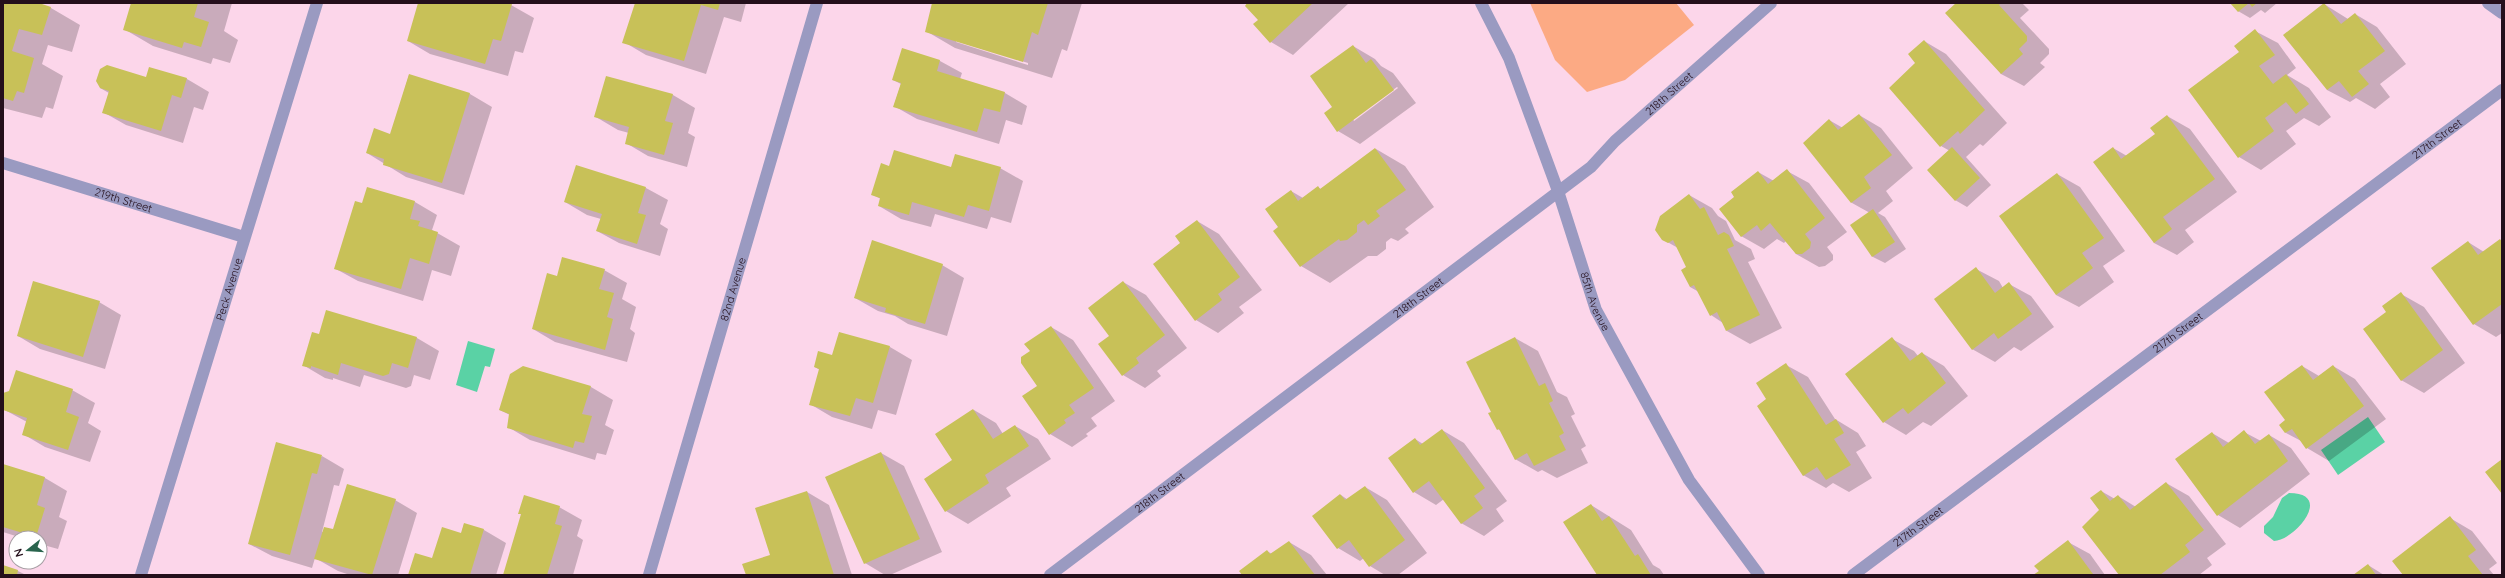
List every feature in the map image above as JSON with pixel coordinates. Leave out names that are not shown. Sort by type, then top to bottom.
[{"type":"street","name":"Peck Avenue","points":[[141,575],[317,3]]},
{"type":"street","name":"82nd Avenue","points":[[649,575],[817,3]]},
{"type":"street","name":"85th Avenue","points":[[1481,3],[1509,58],[1558,192],[1596,310],[1689,480],[1759,575]]},
{"type":"street","name":"218th Street","points":[[1050,575],[1591,167],[1615,141],[1772,3]]},
{"type":"street","points":[[2488,3],[2502,13]]},
{"type":"street","name":"217th Street","points":[[1853,575],[2502,90]]},
{"type":"street","name":"219th Street","points":[[3,163],[244,237]]},
{"type":"shaded area","points":[[1530,3],[1676,3],[1694,25],[1625,80],[1587,92],[1555,60]]},
{"type":"shaded area","points":[[468,341],[495,349],[490,367],[485,366],[477,392],[456,385]]},
{"type":"shaded area","points":[[2368,417],[2385,442],[2338,475],[2321,450]]},
{"type":"shaded area","points":[[2289,493],[2302,495],[2309,500],[2310,508],[2300,526],[2291,534],[2274,541],[2264,533],[2264,526],[2273,517],[2282,498]]},
{"type":"building","points":[[3,3],[39,3],[51,7],[42,35],[19,29],[12,51],[34,58],[24,93],[17,91],[13,101],[3,98]]},
{"type":"building","points":[[131,3],[198,3],[194,17],[209,22],[201,47],[184,42],[182,48],[123,30]]},
{"type":"building","points":[[418,3],[512,4],[501,41],[493,39],[485,64],[407,41]]},
{"type":"building","points":[[635,3],[720,3],[718,10],[701,5],[684,61],[622,43]]},
{"type":"building","points":[[932,3],[1048,3],[1038,35],[1032,32],[1023,62],[925,32]]},
{"type":"building","points":[[1247,3],[1313,3],[1270,43],[1253,24],[1258,20],[1245,6]]},
{"type":"building","points":[[1956,3],[2001,3],[1999,5],[2027,36],[2027,41],[2019,49],[2023,54],[2001,74],[1945,13]]},
{"type":"building","points":[[2230,3],[2249,3],[2238,12]]},
{"type":"building","points":[[2249,3],[2257,3],[2252,7]]},
{"type":"building","points":[[2324,3],[2341,24],[2355,13],[2385,51],[2358,71],[2369,84],[2352,97],[2339,81],[2327,90],[2283,35]]},
{"type":"building","points":[[2255,29],[2275,55],[2259,66],[2273,84],[2286,74],[2309,104],[2296,114],[2286,102],[2265,118],[2274,131],[2238,158],[2188,90],[2239,52],[2234,46]]},
{"type":"building","points":[[1924,40],[1985,110],[1960,134],[1958,131],[1940,147],[1889,88],[1915,63],[1908,54]]},
{"type":"building","points":[[1353,45],[1366,63],[1371,59],[1394,90],[1337,132],[1324,113],[1332,107],[1310,76]]},
{"type":"building","points":[[902,48],[940,60],[937,71],[1005,92],[1000,112],[984,108],[977,132],[893,107],[901,83],[892,80]]},
{"type":"building","points":[[107,65],[146,77],[149,67],[187,78],[181,98],[172,95],[161,131],[102,113],[109,91],[100,88],[96,81],[100,69]]},
{"type":"building","points":[[409,74],[470,93],[442,183],[383,165],[384,159],[366,153],[374,128],[390,134]]},
{"type":"building","points":[[606,76],[673,94],[665,121],[673,123],[664,155],[625,144],[629,127],[594,117]]},
{"type":"building","points":[[1859,114],[1892,155],[1864,177],[1871,188],[1851,203],[1803,143],[1829,119],[1838,130]]},
{"type":"building","points":[[2167,115],[2215,179],[2163,217],[2172,229],[2154,243],[2093,162],[2113,147],[2121,159],[2155,134],[2150,128]]},
{"type":"building","points":[[1952,147],[1980,178],[1955,201],[1927,170]]},
{"type":"building","points":[[1375,148],[1406,190],[1376,211],[1380,216],[1368,225],[1364,220],[1357,225],[1357,232],[1347,240],[1340,241],[1339,239],[1300,267],[1273,231],[1278,227],[1265,209],[1291,190],[1298,201],[1318,186],[1320,189]]},
{"type":"building","points":[[894,150],[951,167],[955,154],[1001,167],[989,211],[968,205],[964,217],[912,202],[909,215],[878,206],[880,198],[871,195],[881,163],[889,166]]},
{"type":"building","points":[[576,165],[646,187],[638,213],[646,215],[637,244],[596,231],[602,214],[564,202]]},
{"type":"building","points":[[1787,169],[1825,218],[1805,234],[1811,242],[1810,248],[1802,254],[1796,254],[1770,223],[1761,231],[1757,225],[1741,237],[1719,209],[1734,197],[1731,192],[1758,171],[1768,184]]},
{"type":"building","points":[[2057,173],[2104,238],[2082,253],[2093,268],[2056,295],[1999,216]]},
{"type":"building","points":[[367,187],[415,201],[410,219],[420,221],[418,226],[438,232],[429,264],[410,258],[401,289],[334,269],[355,201],[362,203]]},
{"type":"building","points":[[1689,194],[1700,209],[1704,207],[1718,235],[1724,232],[1729,235],[1734,246],[1727,249],[1760,315],[1726,331],[1717,312],[1710,316],[1694,285],[1690,287],[1681,270],[1686,267],[1673,240],[1668,243],[1662,240],[1655,230],[1660,216]]},
{"type":"building","points":[[1873,209],[1895,242],[1872,257],[1850,225]]},
{"type":"building","points":[[1197,220],[1240,277],[1218,294],[1222,300],[1195,321],[1153,264],[1180,243],[1175,236]]},
{"type":"building","points":[[2500,239],[2502,242],[2502,304],[2473,325],[2431,268],[2468,241],[2478,255]]},
{"type":"building","points":[[872,240],[943,264],[925,324],[885,312],[886,308],[854,298]]},
{"type":"building","points":[[562,257],[605,269],[599,289],[614,293],[607,317],[613,319],[605,350],[532,329],[547,273],[557,276]]},
{"type":"building","points":[[1976,267],[1995,293],[2009,282],[2032,314],[1998,339],[1994,333],[1972,350],[1934,299]]},
{"type":"building","points":[[33,281],[100,301],[83,357],[17,336]]},
{"type":"building","points":[[1123,281],[1165,335],[1136,358],[1139,363],[1122,376],[1098,344],[1109,336],[1088,308]]},
{"type":"building","points":[[2401,292],[2443,350],[2401,381],[2363,329],[2386,312],[2382,306]]},
{"type":"building","points":[[326,310],[417,337],[408,368],[392,363],[389,374],[383,376],[341,363],[338,375],[311,366],[311,368],[302,366],[312,332],[319,334]]},
{"type":"building","points":[[1051,326],[1094,388],[1069,405],[1075,413],[1064,420],[1066,423],[1049,435],[1022,396],[1037,386],[1021,363],[1021,357],[1030,351],[1024,344]]},
{"type":"building","points":[[839,332],[890,346],[873,403],[856,398],[850,416],[809,405],[819,369],[814,367],[818,351],[832,355]]},
{"type":"building","points":[[1515,337],[1539,386],[1545,383],[1553,401],[1549,403],[1564,433],[1559,436],[1566,450],[1534,466],[1527,453],[1515,460],[1499,429],[1497,430],[1488,413],[1491,412],[1466,362]]},
{"type":"building","points":[[1892,337],[1910,361],[1922,352],[1946,383],[1908,414],[1903,408],[1883,423],[1845,374]]},
{"type":"building","points":[[1786,363],[1826,425],[1836,419],[1844,433],[1834,439],[1851,465],[1826,480],[1817,467],[1803,476],[1757,406],[1766,399],[1756,383]]},
{"type":"building","points":[[2302,365],[2313,380],[2333,365],[2364,406],[2306,449],[2292,429],[2285,433],[2279,425],[2285,420],[2264,392]]},
{"type":"building","points":[[523,366],[591,386],[582,414],[592,416],[584,443],[575,441],[573,448],[507,428],[509,414],[499,410],[510,374]]},
{"type":"building","points":[[16,370],[73,389],[66,412],[79,417],[68,450],[22,435],[27,418],[3,410],[3,393],[9,391]]},
{"type":"building","points":[[973,409],[993,439],[1015,425],[1029,446],[985,475],[989,483],[945,512],[924,479],[952,460],[935,434]]},
{"type":"building","points":[[1442,429],[1485,488],[1474,496],[1483,508],[1461,524],[1429,481],[1413,493],[1388,458],[1415,438],[1420,445]]},
{"type":"building","points":[[2244,430],[2255,444],[2269,434],[2288,461],[2217,516],[2175,459],[2212,432],[2223,447]]},
{"type":"building","points":[[276,442],[322,455],[317,474],[312,473],[290,555],[248,544]]},
{"type":"building","points":[[881,452],[920,539],[864,564],[825,477]]},
{"type":"building","points":[[2502,459],[2502,494],[2485,472]]},
{"type":"building","points":[[3,464],[45,477],[37,505],[45,508],[38,530],[13,530],[3,527]]},
{"type":"building","points":[[2166,482],[2204,530],[2185,545],[2190,552],[2160,575],[2119,575],[2082,527],[2099,510],[2090,498],[2101,490],[2110,501],[2118,495],[2130,510]]},
{"type":"building","points":[[347,484],[396,499],[372,575],[314,559],[324,527],[333,529]]},
{"type":"building","points":[[1365,486],[1405,540],[1369,567],[1349,540],[1337,549],[1312,516],[1340,494],[1345,500]]},
{"type":"building","points":[[807,491],[834,575],[746,575],[742,564],[770,555],[755,508]]},
{"type":"building","points":[[524,495],[560,506],[555,524],[562,526],[547,575],[503,575],[521,514],[518,514]]},
{"type":"building","points":[[1591,504],[1602,521],[1609,516],[1635,556],[1638,554],[1651,575],[1597,575],[1563,522]]},
{"type":"building","points":[[2450,516],[2476,550],[2468,556],[2483,575],[2403,575],[2392,561]]},
{"type":"building","points":[[464,523],[484,529],[470,575],[408,575],[415,553],[432,558],[442,527],[461,533]]},
{"type":"building","points":[[2068,540],[2093,574],[2033,575],[2039,571],[2034,566]]},
{"type":"building","points":[[1289,541],[1315,575],[1242,575],[1239,571],[1267,550],[1270,554]]},
{"type":"building","points":[[2368,564],[2376,575],[2353,575]]},
{"type":"building","points":[[3,565],[8,567],[8,570],[18,570],[17,575],[3,575]]}]
